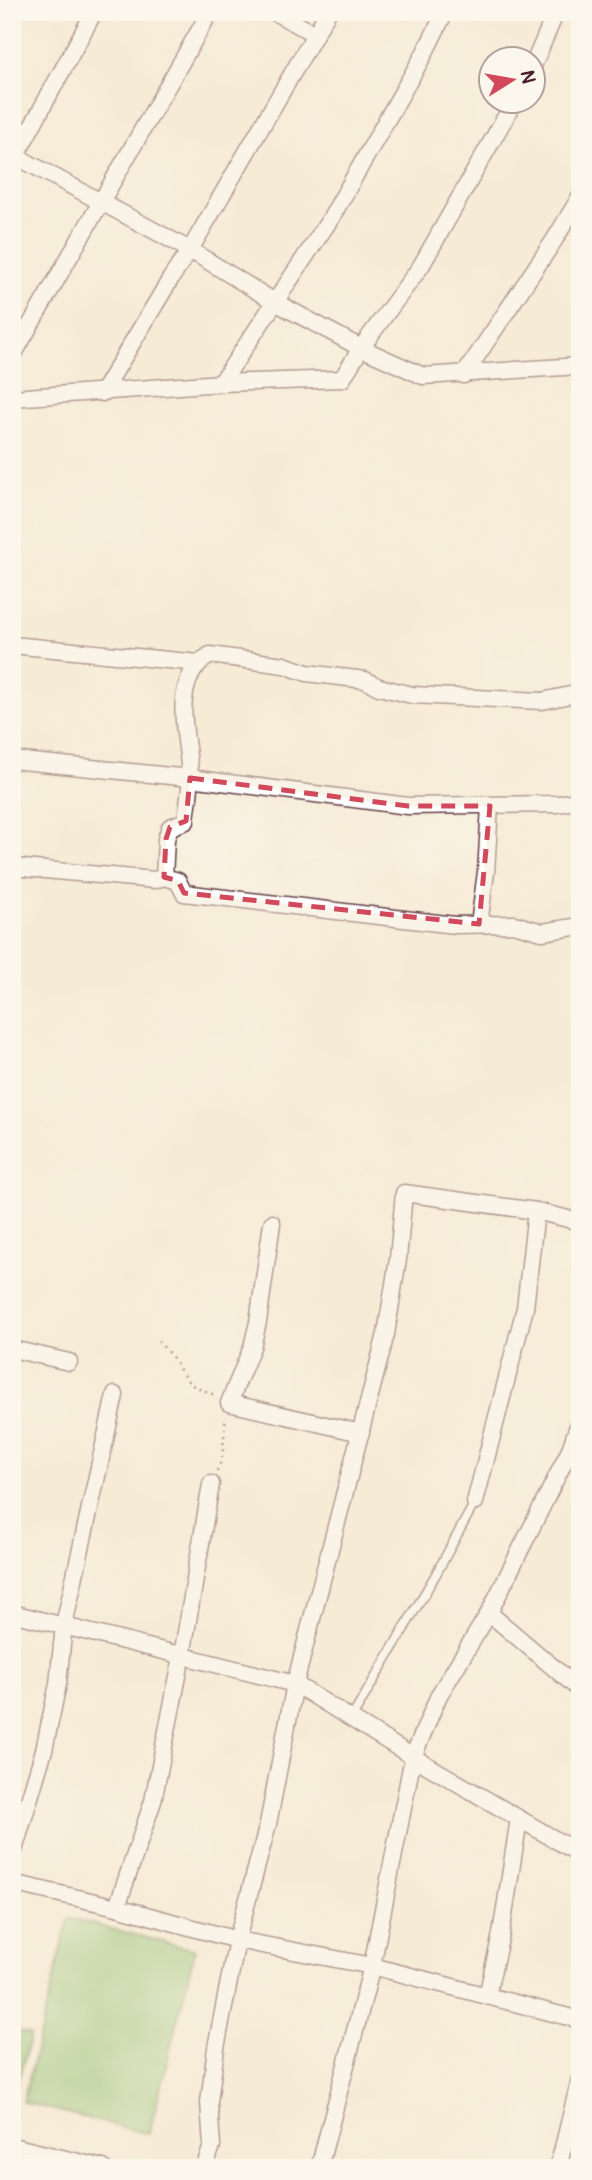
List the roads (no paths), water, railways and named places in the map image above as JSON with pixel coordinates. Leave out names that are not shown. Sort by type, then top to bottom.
[{"type":"street","points":[[94,12],[14,158],[190,250],[275,302],[361,348],[423,376],[580,366]]},
{"type":"street","points":[[12,357],[211,12]]},
{"type":"street","points":[[274,12],[315,34]]},
{"type":"street","points":[[102,393],[190,250],[328,12]]},
{"type":"street","points":[[221,383],[331,218],[445,12]]},
{"type":"street","points":[[542,46],[556,12]]},
{"type":"street","points":[[12,398],[221,383],[342,379],[361,348],[421,266],[506,116]]},
{"type":"street","points":[[464,375],[580,197]]},
{"type":"street","points":[[12,645],[198,663]]},
{"type":"street","points":[[164,877],[166,839],[170,827],[186,821],[190,778],[183,719],[189,674],[198,663],[210,655],[284,666],[307,673],[365,680],[379,687],[412,695],[542,701],[580,693]]},
{"type":"street","points":[[12,760],[190,778],[408,806],[558,804],[580,800]]},
{"type":"street","points":[[479,925],[490,806]]},
{"type":"street","points":[[12,867],[155,880],[164,877],[178,881],[184,894],[455,925],[514,924],[542,932],[580,926]]},
{"type":"street","points":[[204,2168],[212,2146],[209,2102],[216,2048],[237,1940],[268,1824],[295,1684],[386,1334],[398,1259],[404,1194],[536,1211],[580,1222]]},
{"type":"street","points":[[475,1502],[525,1308],[536,1211]]},
{"type":"street","points":[[272,1223],[258,1322],[252,1347],[229,1403],[361,1433]]},
{"type":"street","points":[[12,1349],[69,1362]]},
{"type":"street","points":[[12,1857],[47,1737],[58,1684],[64,1625],[115,1395]]},
{"type":"street","points":[[319,2168],[372,1966],[413,1757],[439,1695],[489,1613],[574,1457],[580,1420]]},
{"type":"street","points":[[117,1907],[153,1801],[182,1656],[211,1484]]},
{"type":"street","points":[[12,1613],[295,1684],[413,1757],[580,1854]]},
{"type":"street","points":[[489,1613],[580,1690]]},
{"type":"street","points":[[487,1996],[501,1934],[519,1819]]},
{"type":"street","points":[[12,1883],[117,1907],[237,1940],[372,1966],[580,2020]]},
{"type":"street","points":[[558,2168],[580,2078]]},
{"type":"street","points":[[12,2146],[61,2163],[103,2168]]},
{"type":"lane","points":[[351,1719],[475,1502]]}]
